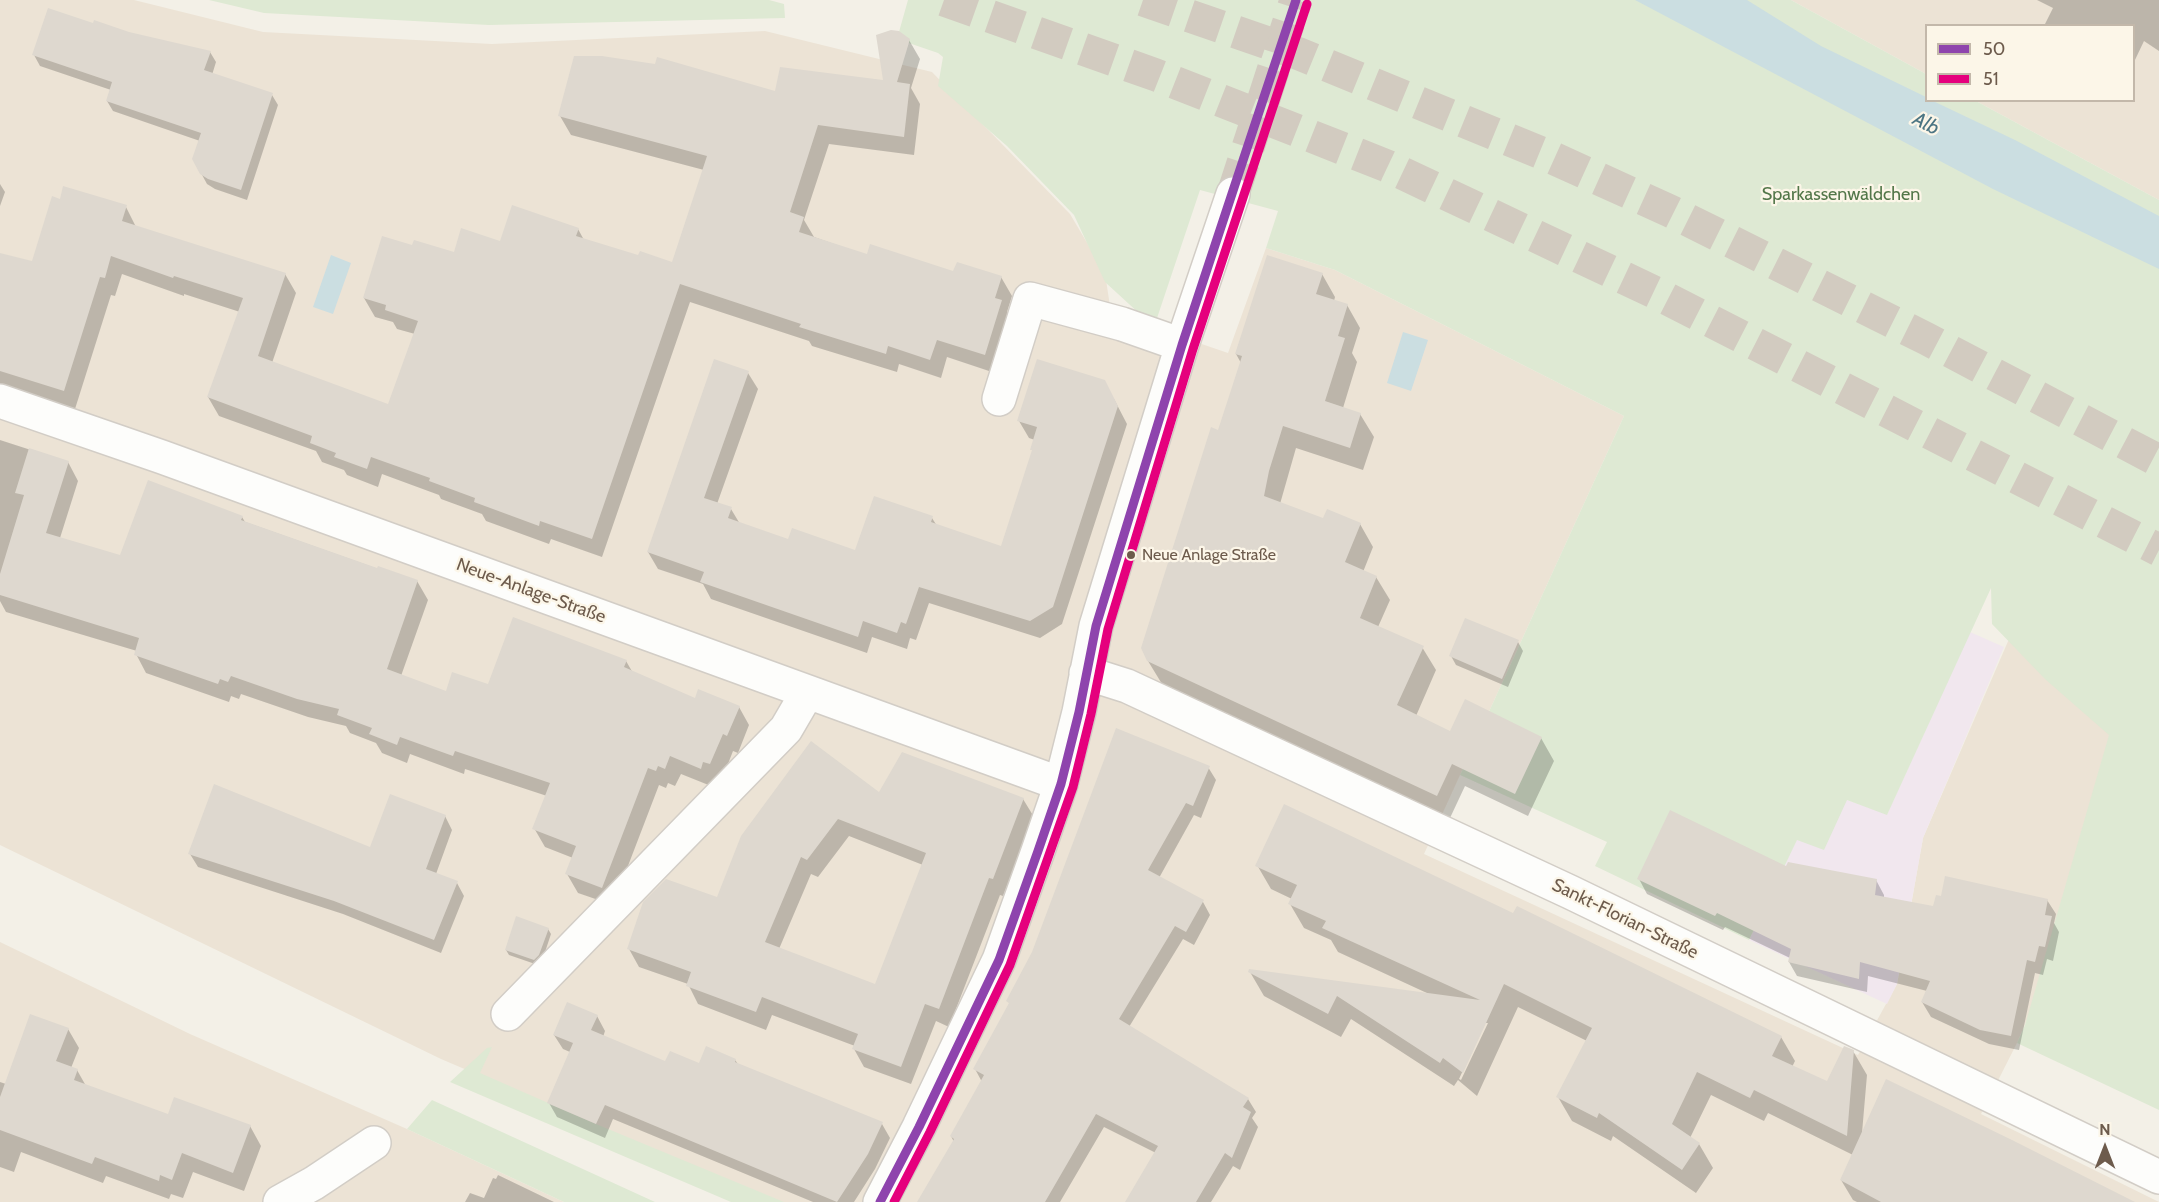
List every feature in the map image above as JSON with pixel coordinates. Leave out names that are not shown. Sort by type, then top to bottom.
[{"type":"street","points":[[880,1202],[919,1127],[999,960],[1061,784],[1096,626],[1182,345],[1233,194]]},
{"type":"street","points":[[999,399],[1030,299],[1122,324],[1182,345]]},
{"type":"street","name":"Neue-Anlage-Straße","points":[[0,401],[173,460],[1061,784]]},
{"type":"street","name":"Sankt-Florian-Straße","points":[[1086,673],[1127,686],[1570,892],[2159,1177]]},
{"type":"street","points":[[508,1014],[786,729],[807,693]]},
{"type":"street","points":[[280,1202],[314,1183],[374,1143]]},
{"type":"shaded area","points":[[0,0],[134,0],[263,32],[492,44],[765,31],[932,72],[1070,214],[1105,273],[1111,313],[1228,353],[1266,248],[1335,270],[1624,416],[1424,854],[1858,1055],[1897,984],[1923,838],[2025,602],[2159,713],[2017,1043],[1981,1114],[2159,1202],[777,1202],[441,1059],[0,845]]},
{"type":"shaded area","points":[[1791,0],[2159,0],[2159,200],[1978,102],[2135,102],[2135,24],[1925,24],[1925,73]]},
{"type":"shaded area","points":[[1970,632],[2004,647],[1923,838],[1897,984],[1887,1004],[1749,940],[1797,839],[1847,800],[1887,814]]},
{"type":"shaded area","points":[[0,942],[190,1034],[407,1129],[564,1202],[0,1202]]},
{"type":"green space","points":[[209,0],[769,0],[784,4],[785,18],[489,25],[264,13]]},
{"type":"green space","name":"Sparkassenwäldchen","points":[[908,0],[1791,0],[1925,73],[1925,102],[1978,102],[2159,200],[2159,1110],[2017,1043],[2025,1025],[2109,735],[2045,679],[1992,624],[1991,588],[1887,815],[1847,800],[1824,850],[1797,840],[1749,940],[1595,866],[1607,842],[1460,775],[1624,416],[1335,270],[1266,248],[1278,211],[1200,190],[1154,327],[1105,282],[1074,215],[1007,146],[938,86],[943,57],[938,53],[897,39]]},
{"type":"green space","points":[[492,1047],[480,1073],[784,1202],[731,1202],[450,1082],[487,1048]]},
{"type":"green space","points":[[432,1100],[655,1202],[564,1202],[407,1129]]},
{"type":"water","name":"Alb","points":[[1635,0],[1747,0],[1821,46],[1925,97],[1925,102],[1935,102],[2015,140],[2159,216],[2159,269],[1993,189]]},
{"type":"water","points":[[331,255],[351,263],[333,314],[313,307]]},
{"type":"water","points":[[1403,332],[1428,340],[1411,391],[1387,383]]},
{"type":"building","points":[[48,8],[93,23],[94,20],[129,32],[211,51],[204,70],[273,93],[241,190],[200,174],[192,159],[201,133],[106,101],[112,82],[32,55]]},
{"type":"building","points":[[891,30],[899,31],[910,39],[897,82],[910,84],[904,137],[818,125],[790,212],[804,217],[799,232],[867,254],[870,244],[953,271],[957,262],[1002,276],[995,298],[1002,300],[985,355],[937,340],[930,360],[888,346],[886,354],[799,327],[801,324],[680,284],[592,539],[540,521],[539,526],[474,502],[475,498],[429,481],[430,478],[371,457],[367,469],[334,457],[336,453],[310,443],[312,436],[207,397],[243,298],[174,276],[173,278],[111,256],[105,278],[100,277],[64,391],[0,371],[0,253],[32,261],[52,196],[60,199],[63,186],[127,205],[122,221],[286,273],[258,356],[388,404],[418,321],[385,310],[386,305],[363,298],[382,236],[412,245],[414,240],[454,252],[461,228],[500,241],[512,205],[579,228],[576,236],[638,255],[640,251],[672,262],[707,156],[558,116],[574,56],[602,56],[655,64],[657,57],[775,91],[780,67],[883,80],[876,35]]},
{"type":"building","points":[[1267,255],[1323,273],[1316,294],[1348,304],[1338,336],[1345,338],[1325,401],[1361,413],[1350,448],[1283,426],[1264,496],[1323,518],[1327,509],[1361,523],[1345,562],[1377,576],[1360,618],[1424,646],[1397,705],[1450,731],[1465,699],[1542,737],[1515,794],[1452,764],[1437,796],[1147,661],[1141,648],[1211,427],[1218,430],[1242,356],[1235,354]]},
{"type":"building","points":[[714,359],[749,371],[704,498],[732,507],[728,518],[788,539],[792,528],[855,550],[874,496],[933,516],[931,522],[1001,546],[1032,450],[1030,450],[1037,427],[1017,421],[1037,359],[1105,380],[1118,406],[1053,607],[1030,621],[919,587],[906,624],[901,622],[897,633],[863,621],[858,637],[700,582],[704,572],[647,552]]},
{"type":"building","points":[[29,448],[69,461],[46,533],[120,555],[148,480],[243,516],[241,520],[418,580],[387,669],[446,691],[452,672],[488,684],[513,617],[627,660],[624,667],[695,698],[698,689],[740,706],[727,736],[723,734],[710,764],[703,762],[701,769],[670,756],[665,769],[658,766],[656,771],[648,768],[602,888],[565,874],[576,846],[532,829],[550,783],[455,751],[453,756],[400,737],[397,745],[369,734],[372,728],[337,715],[339,709],[297,699],[231,676],[228,682],[220,679],[218,684],[134,655],[139,638],[0,595],[0,574],[24,495],[15,493]]},
{"type":"building","points":[[1465,618],[1519,640],[1502,679],[1449,656]]},
{"type":"building","points":[[1116,728],[1210,766],[1193,806],[1186,803],[1148,870],[1204,900],[1186,932],[1175,926],[1119,1019],[1249,1098],[1243,1107],[1251,1112],[1232,1158],[1225,1153],[1196,1202],[1125,1202],[1158,1146],[1096,1114],[1045,1202],[917,1202],[954,1139],[950,1136],[984,1075],[973,1069],[1009,1003],[1006,1001],[1032,952]]},
{"type":"building","points":[[811,741],[879,792],[902,752],[1024,798],[993,879],[989,878],[939,1009],[925,1004],[901,1067],[852,1049],[858,1034],[762,997],[756,1012],[686,986],[691,972],[627,949],[643,902],[666,879],[717,897],[741,836]],"holes":[[[838,819],[926,853],[875,984],[765,942],[801,857],[807,860]]]},
{"type":"building","points":[[214,784],[370,847],[390,794],[446,815],[426,869],[458,881],[434,940],[334,901],[188,854]]},
{"type":"building","points":[[1284,804],[1513,913],[1517,906],[1782,1036],[1772,1056],[1827,1081],[1844,1046],[1854,1050],[1847,1136],[1754,1090],[1750,1098],[1697,1072],[1672,1124],[1700,1143],[1682,1170],[1599,1113],[1597,1118],[1556,1097],[1592,1028],[1504,984],[1463,1073],[1443,1058],[1440,1063],[1337,996],[1328,1014],[1248,972],[1249,969],[1480,1000],[1322,928],[1326,921],[1288,904],[1297,885],[1255,866]]},
{"type":"building","points":[[1670,810],[1786,866],[1788,862],[1877,879],[1875,895],[1933,906],[1936,895],[1941,896],[1945,876],[2048,899],[2045,915],[2052,916],[2045,947],[2039,946],[2035,962],[2027,960],[2011,1036],[1980,1030],[1921,1002],[1930,981],[1860,962],[1859,979],[1788,962],[1791,949],[1717,913],[1715,916],[1637,879]]},
{"type":"building","points":[[516,916],[549,928],[539,955],[534,960],[505,950]]},
{"type":"building","points":[[567,1002],[598,1015],[591,1030],[665,1061],[670,1051],[699,1063],[706,1046],[736,1059],[735,1062],[883,1122],[868,1154],[837,1202],[605,1105],[596,1124],[547,1103],[573,1043],[553,1035]]},
{"type":"building","points":[[30,1014],[69,1028],[56,1061],[78,1069],[74,1080],[168,1114],[174,1097],[251,1125],[233,1173],[182,1153],[172,1180],[160,1175],[159,1181],[95,1157],[92,1164],[0,1130],[0,1097]]},
{"type":"building","points":[[1886,1079],[2135,1202],[1881,1202],[1840,1180]]},
{"type":"tunnel","points":[[944,0],[1156,75],[1387,166],[1654,292],[2159,550]]},
{"type":"tunnel","points":[[1143,0],[1297,53],[1544,154],[1670,211],[1927,339],[2159,461]]},
{"type":"tunnel","points":[[1233,194],[1296,0]]},
{"type":"transit line","name":"50","points":[[880,1202],[919,1127],[999,960],[1038,851],[1061,784],[1079,712],[1096,626],[1182,345],[1296,0]]},
{"type":"transit line","name":"51","points":[[894,1202],[1010,965],[1073,787],[1108,629],[1193,349],[1307,4]]},
{"type":"place","name":"Neue Anlage Straße","points":[[1131,555]]}]
